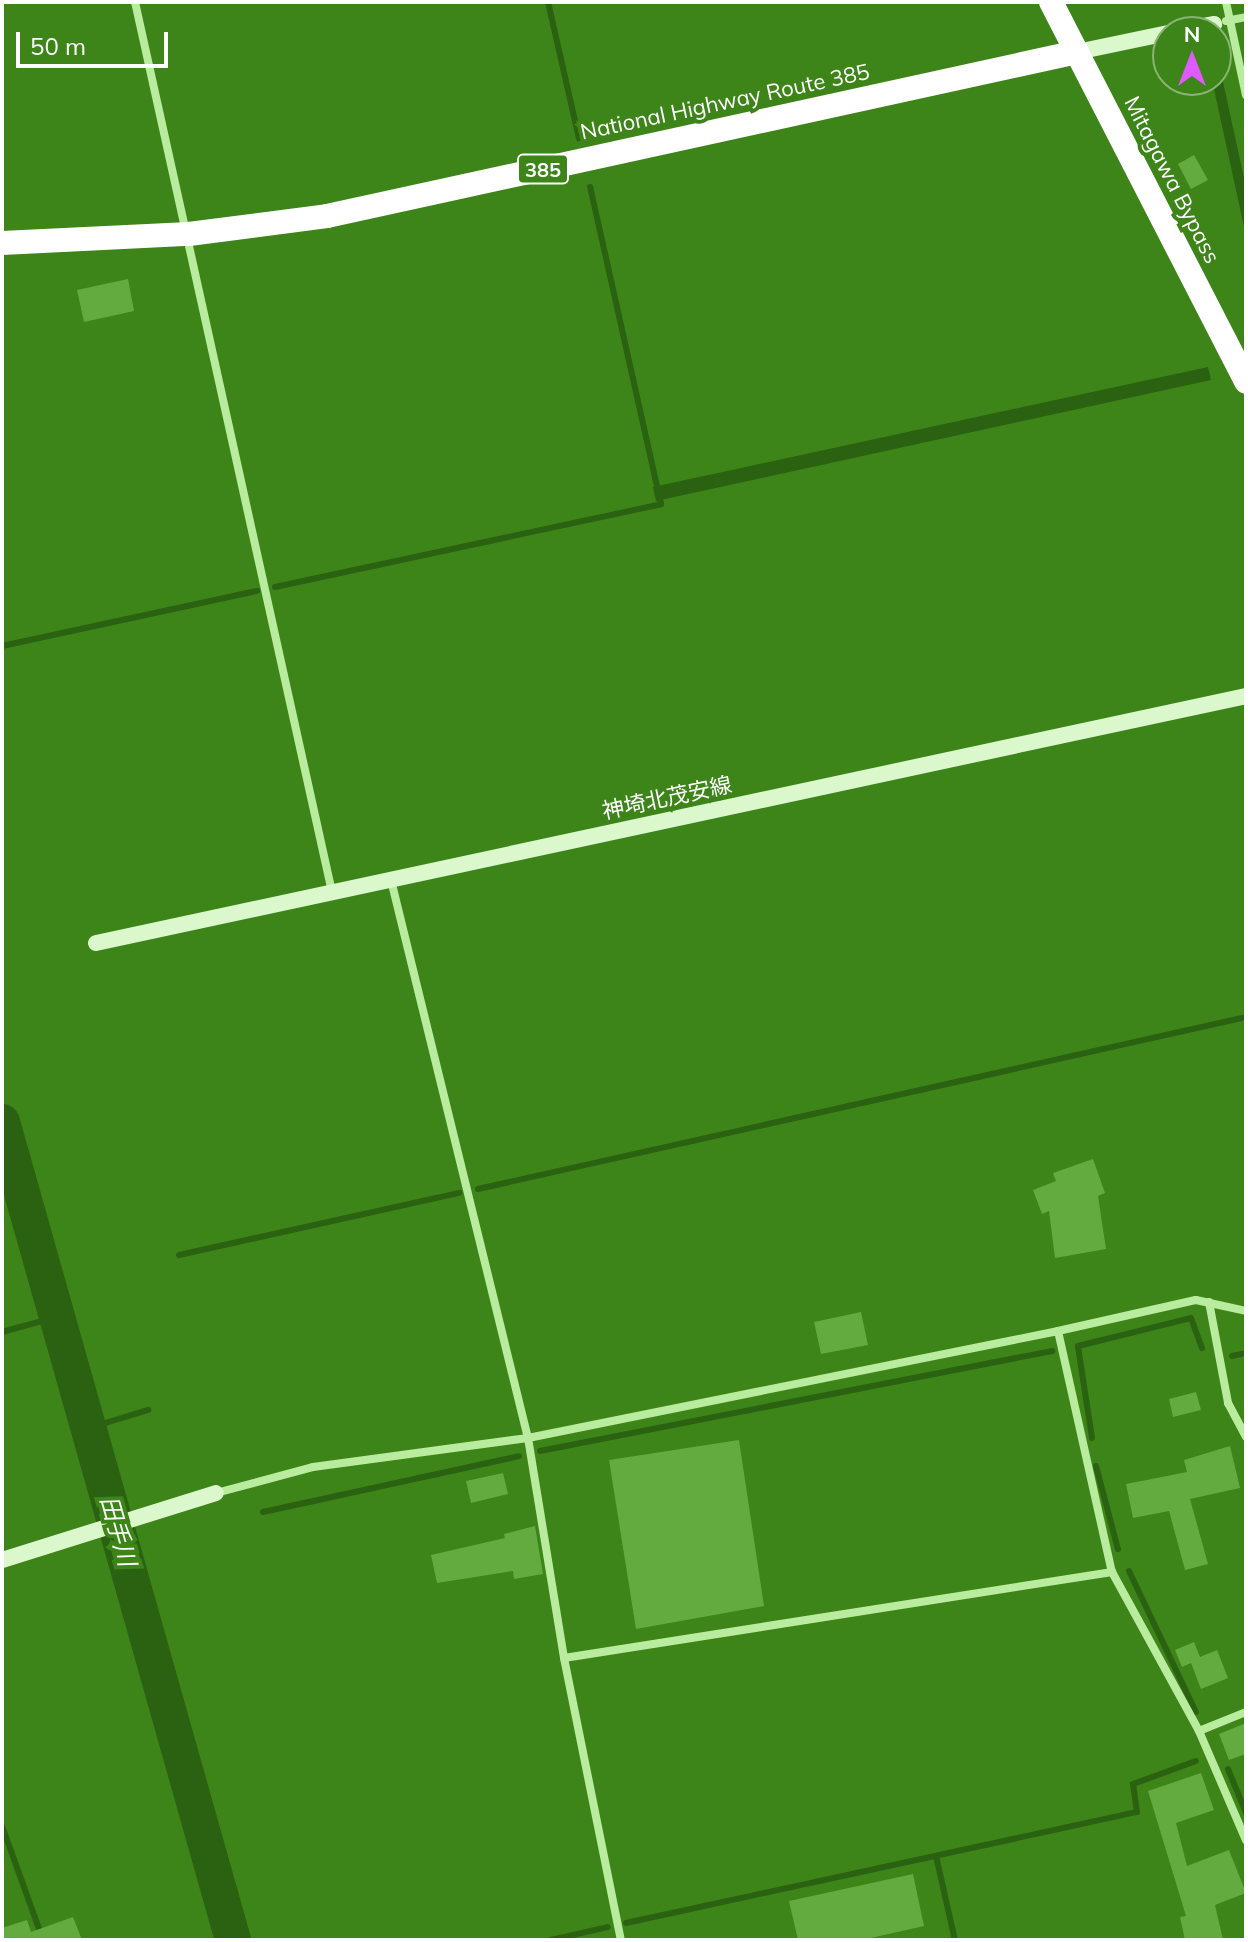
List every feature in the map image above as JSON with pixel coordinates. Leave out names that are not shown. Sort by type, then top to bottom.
[{"type":"highway","name":"Mitagawa Bypass","points":[[1051,2],[1246,382]]},
{"type":"highway","name":"National Highway Route 385","points":[[2,243],[189,234],[327,216],[1077,52]]},
{"type":"main road","points":[[1077,52],[1152,37]]},
{"type":"main road","name":"神埼北茂安線","points":[[96,943],[1246,696]]},
{"type":"main road","points":[[2,1560],[209,1496]]},
{"type":"street","points":[[135,2],[189,234],[332,892]]},
{"type":"street","points":[[1232,52],[1246,95]]},
{"type":"street","points":[[391,880],[528,1438],[564,1658],[621,1940]]},
{"type":"street","points":[[209,1496],[313,1467],[528,1438],[1058,1331],[1196,1300],[1246,1311]]},
{"type":"street","points":[[1209,1302],[1228,1403],[1246,1437]]},
{"type":"street","points":[[1058,1331],[1112,1572],[1199,1731],[1246,1840]]},
{"type":"street","points":[[564,1658],[1112,1572]]},
{"type":"street","points":[[1199,1731],[1246,1712]]},
{"type":"shaded area","points":[[1215,96],[1226,96],[1246,187],[1246,236]]},
{"type":"shaded area","points":[[1208,367],[1211,380],[656,501],[653,487]]},
{"type":"building","points":[[1194,155],[1208,180],[1191,189],[1178,164]]},
{"type":"building","points":[[128,279],[134,311],[84,322],[77,290]]},
{"type":"building","points":[[1093,1159],[1105,1193],[1098,1196],[1106,1249],[1055,1258],[1049,1211],[1042,1214],[1033,1190],[1056,1181],[1053,1173]]},
{"type":"building","points":[[861,1312],[868,1345],[821,1354],[814,1322]]},
{"type":"building","points":[[1196,1392],[1201,1410],[1173,1417],[1169,1399]]},
{"type":"building","points":[[739,1440],[764,1606],[636,1629],[609,1460]]},
{"type":"building","points":[[1230,1446],[1240,1488],[1190,1499],[1208,1564],[1185,1570],[1169,1511],[1133,1518],[1126,1484],[1187,1472],[1184,1460]]},
{"type":"building","points":[[503,1473],[508,1494],[471,1503],[466,1481]]},
{"type":"building","points":[[535,1526],[543,1574],[514,1579],[513,1571],[437,1583],[431,1555],[505,1538],[504,1534]]},
{"type":"building","points":[[1194,1642],[1200,1657],[1217,1650],[1228,1678],[1201,1689],[1191,1663],[1182,1667],[1175,1650]]},
{"type":"building","points":[[1246,1723],[1246,1754],[1229,1760],[1219,1734]]},
{"type":"building","points":[[1201,1773],[1214,1810],[1176,1823],[1187,1866],[1229,1850],[1246,1893],[1215,1905],[1223,1940],[1185,1940],[1180,1917],[1186,1916],[1148,1791]]},
{"type":"building","points":[[913,1874],[924,1926],[862,1940],[798,1940],[789,1901]]},
{"type":"building","points":[[73,1917],[82,1940],[2,1940],[2,1928],[27,1920],[31,1932]]},
{"type":"waterway","points":[[548,2],[579,139]]},
{"type":"waterway","points":[[275,587],[661,504],[590,187]]},
{"type":"waterway","points":[[2,646],[257,591]]},
{"type":"waterway","points":[[478,1189],[1246,1017]]},
{"type":"waterway","name":"田手川","points":[[2,1122],[233,1940]]},
{"type":"waterway","points":[[179,1255],[459,1193]]},
{"type":"waterway","points":[[2,1332],[57,1317]]},
{"type":"waterway","points":[[1092,1438],[1078,1346],[1191,1318],[1202,1348]]},
{"type":"waterway","points":[[540,1451],[1052,1351]]},
{"type":"waterway","points":[[1232,1356],[1246,1353]]},
{"type":"waterway","points":[[89,1428],[148,1410]]},
{"type":"waterway","points":[[263,1512],[519,1456]]},
{"type":"waterway","points":[[1096,1466],[1118,1549]]},
{"type":"waterway","points":[[1129,1571],[1196,1712]]},
{"type":"waterway","points":[[626,1923],[1137,1812],[1133,1784],[1196,1761]]},
{"type":"waterway","points":[[1228,1769],[1246,1813]]},
{"type":"waterway","points":[[2,1826],[43,1940]]},
{"type":"waterway","points":[[936,1856],[955,1940]]},
{"type":"waterway","points":[[551,1940],[608,1927]]}]
